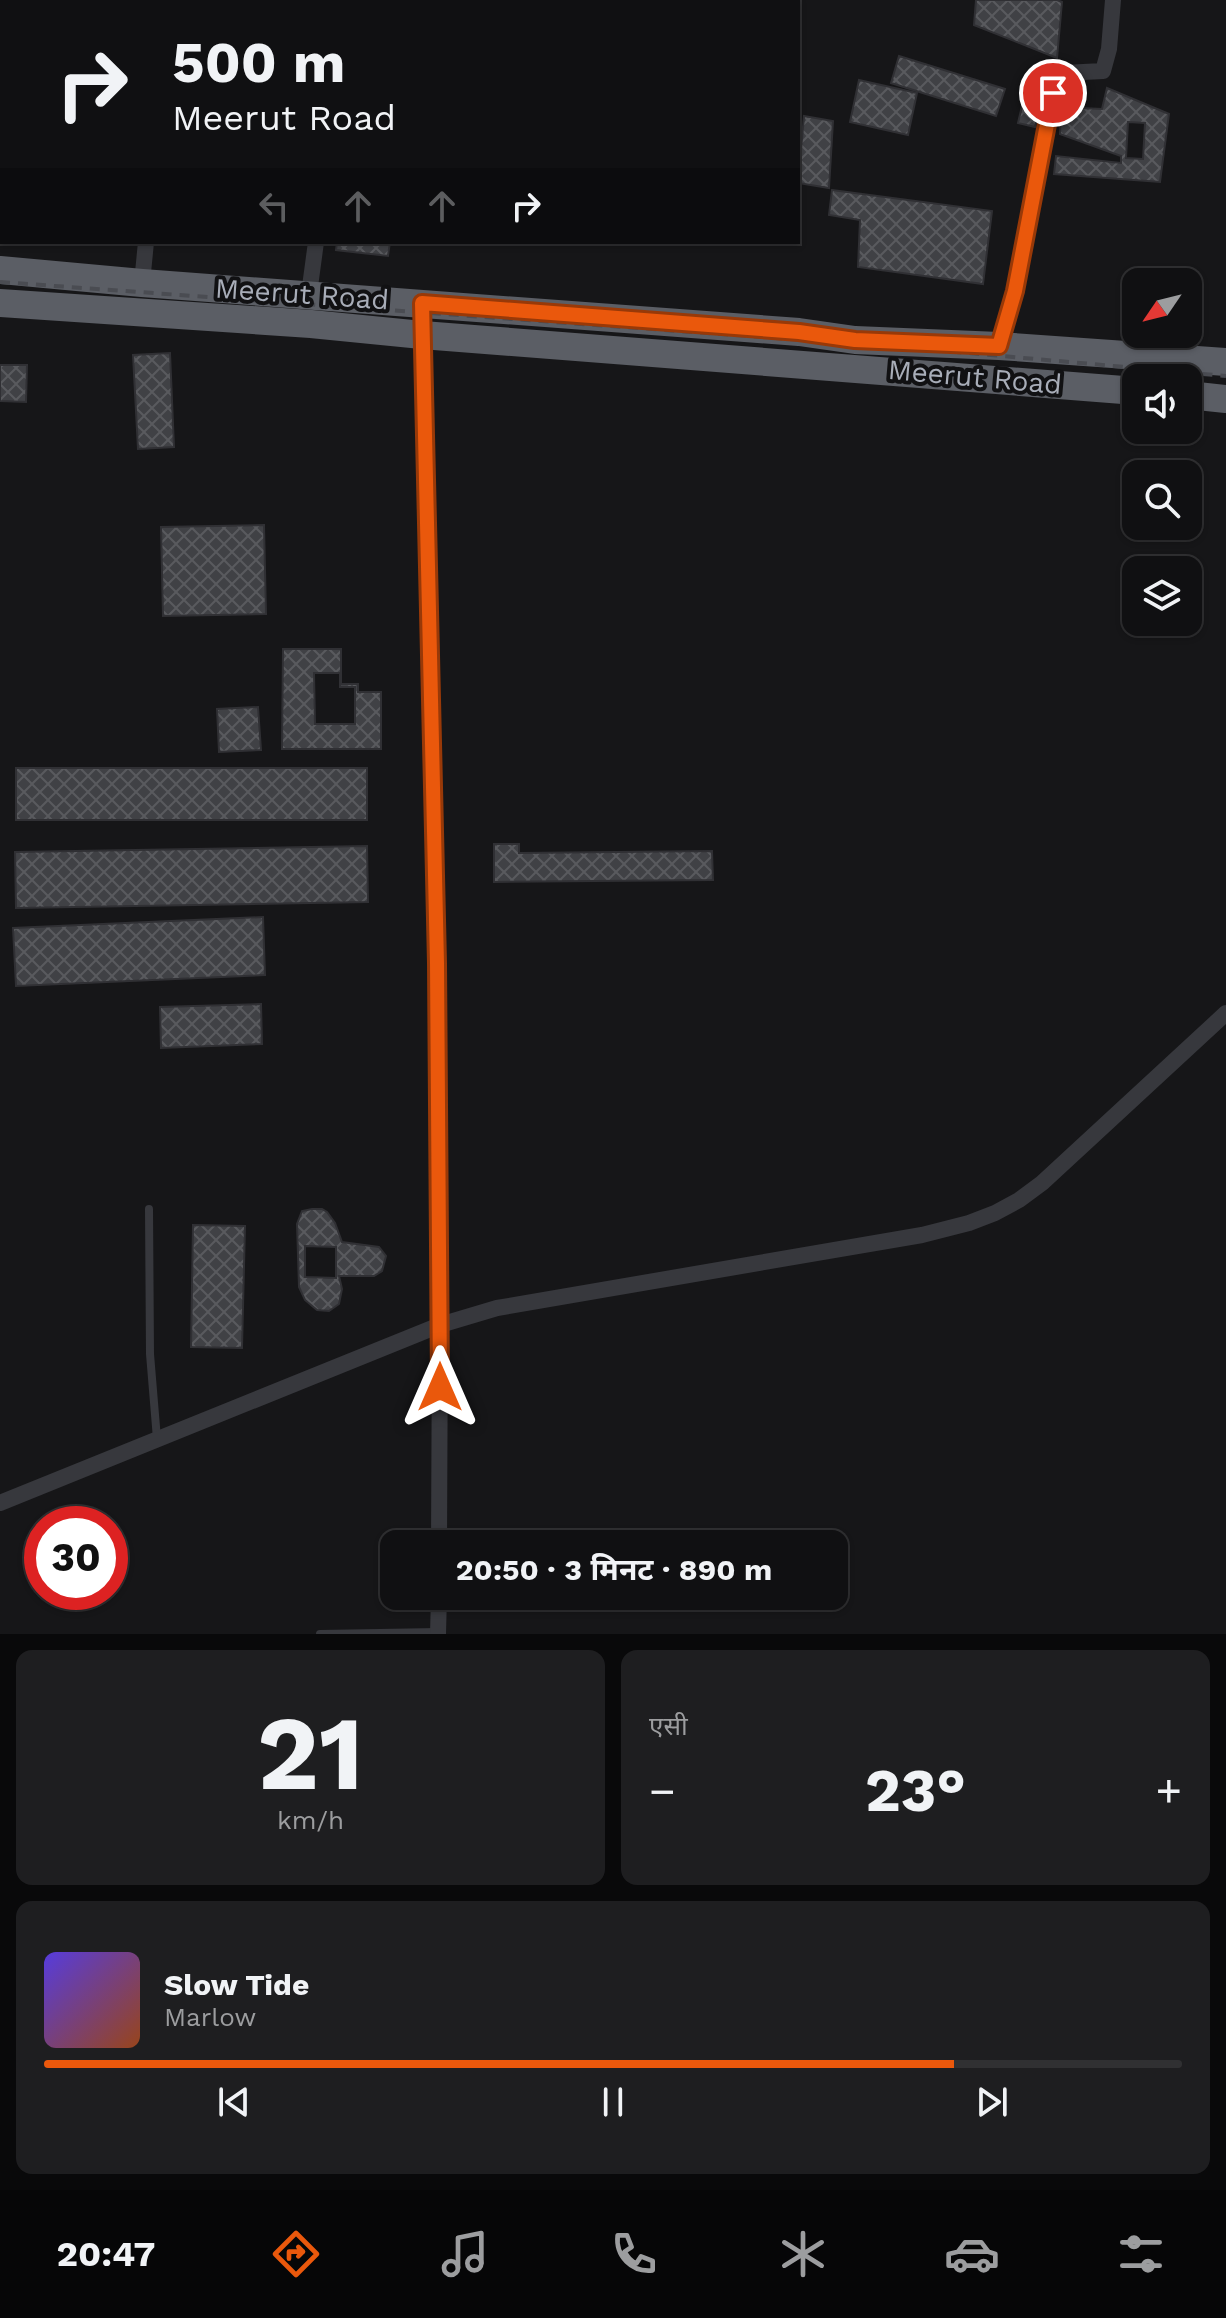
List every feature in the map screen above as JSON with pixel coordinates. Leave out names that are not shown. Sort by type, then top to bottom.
[{"type":"highway","name":"Meerut Road","points":[[0,270],[799,332],[855,340],[999,346],[1226,362]]},
{"type":"highway","name":"Meerut Road","points":[[0,303],[311,324],[1122,390]]},
{"type":"highway","points":[[1202,396],[1226,399]]},
{"type":"street","points":[[999,346],[1015,291],[1053,93],[1064,73],[1103,71],[1109,49],[1113,0]]},
{"type":"street","points":[[142,283],[146,244]]},
{"type":"street","points":[[309,294],[316,244]]},
{"type":"street","points":[[422,303],[437,963],[439,1530]]},
{"type":"street","points":[[0,1503],[440,1325],[516,1303],[859,1248],[969,1223],[1019,1200],[1042,1183],[1226,1013]]},
{"type":"street","points":[[438,1633],[439,1610]]},
{"type":"lane","points":[[149,1209],[150,1354],[157,1439]]},
{"type":"lane","points":[[320,1634],[438,1633]]},
{"type":"building","points":[[976,0],[1062,2],[1057,58],[974,25]]},
{"type":"building","points":[[899,56],[1005,89],[996,116],[891,83]]},
{"type":"building","points":[[859,80],[917,93],[908,135],[850,122]]},
{"type":"building","points":[[1107,88],[1169,114],[1160,182],[1054,174],[1056,156],[1121,163],[1121,156],[1060,134],[1061,107],[1102,109]],"holes":[[[1128,122],[1145,123],[1143,159],[1126,158]]]},
{"type":"building","points":[[1025,93],[1042,97],[1035,127],[1018,123]]},
{"type":"building","points":[[804,116],[833,121],[829,188],[800,183]]},
{"type":"building","points":[[832,190],[992,211],[983,284],[858,267],[860,220],[829,215]]},
{"type":"building","points":[[337,244],[390,244],[388,256],[336,250]]},
{"type":"building","points":[[170,353],[174,447],[138,449],[133,355]]},
{"type":"building","points":[[0,365],[27,365],[26,402],[0,401]]},
{"type":"building","points":[[264,525],[266,614],[163,616],[161,527]]},
{"type":"building","points":[[283,649],[341,649],[341,684],[358,684],[358,692],[381,692],[381,749],[282,749]],"holes":[[[314,673],[340,673],[340,687],[355,687],[355,724],[315,724]]]},
{"type":"building","points":[[258,707],[261,750],[219,752],[217,709]]},
{"type":"building","points":[[16,768],[367,768],[367,820],[16,820]]},
{"type":"building","points":[[494,844],[519,844],[519,853],[712,851],[713,880],[494,882]]},
{"type":"building","points":[[367,846],[368,902],[16,908],[15,852]]},
{"type":"building","points":[[263,917],[265,975],[16,986],[13,928]]},
{"type":"building","points":[[261,1004],[262,1044],[161,1048],[160,1007]]},
{"type":"building","points":[[322,1209],[335,1223],[342,1242],[379,1247],[386,1256],[382,1271],[374,1276],[339,1276],[342,1289],[339,1304],[329,1311],[317,1310],[305,1300],[299,1287],[297,1224],[302,1211]],"holes":[[[305,1246],[336,1247],[336,1278],[305,1277]]]},
{"type":"building","points":[[193,1225],[245,1226],[242,1348],[191,1347]]},
{"type":"railway","points":[[0,282],[901,347],[1226,376]]},
{"type":"route","points":[[440,1387],[437,963],[422,303],[799,332],[855,340],[999,346],[1015,291],[1053,93]]}]
